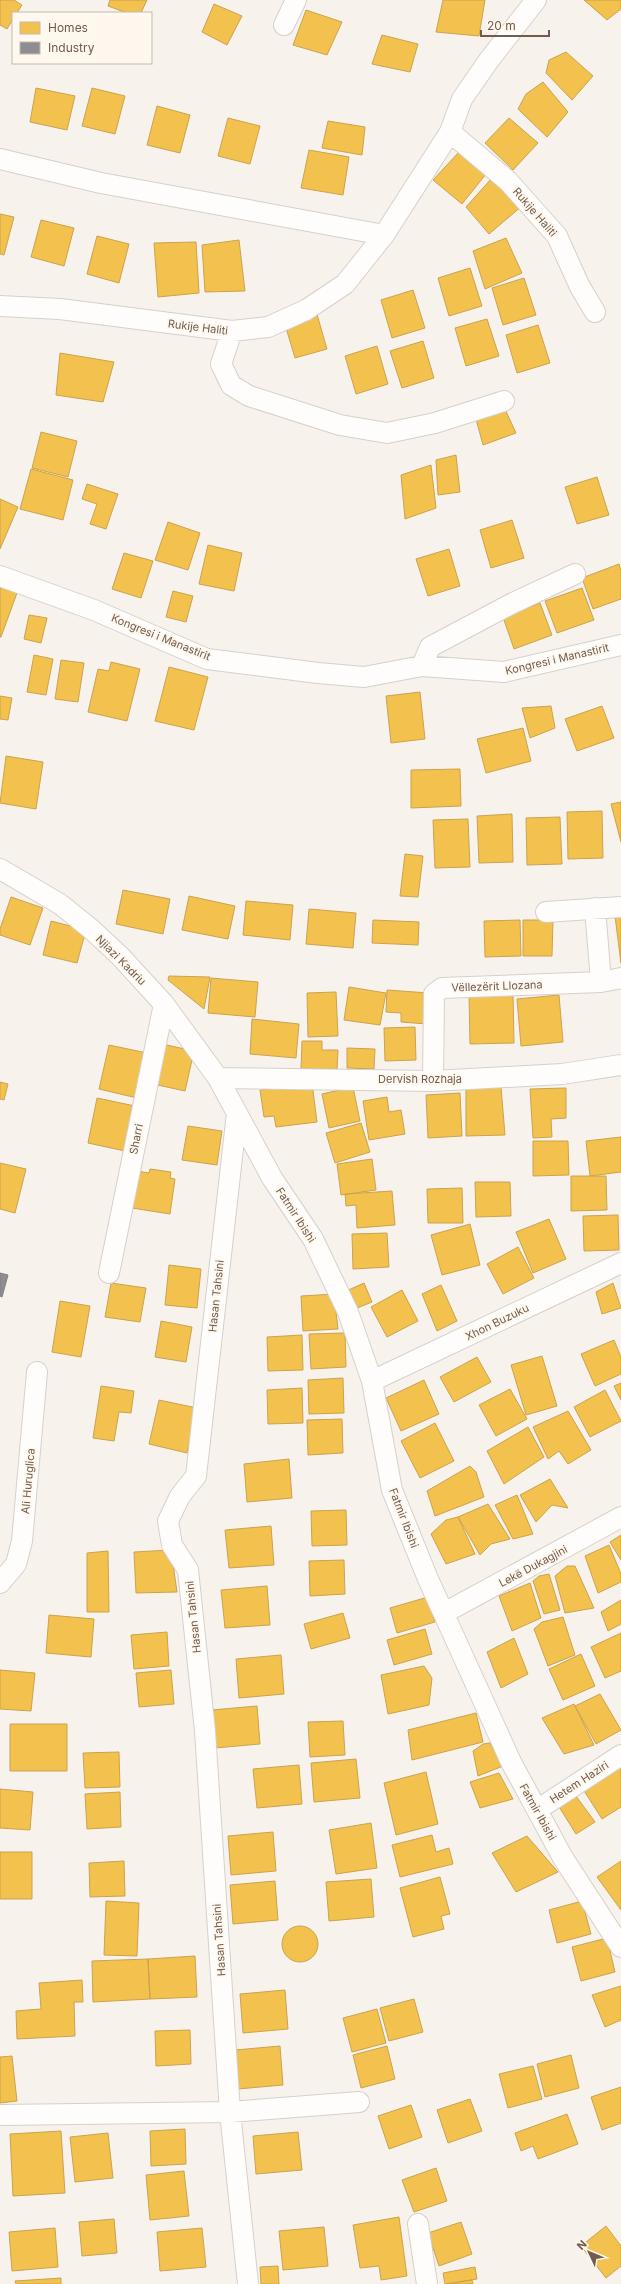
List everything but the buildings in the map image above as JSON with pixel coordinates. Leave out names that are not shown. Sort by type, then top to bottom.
[{"type":"street","points":[[284,25],[296,0]]},
{"type":"street","name":"Rukije Haliti","points":[[0,306],[60,309],[232,331],[268,327],[306,310],[345,284],[384,235],[450,132],[462,99],[489,60],[536,0]]},
{"type":"street","name":"Rukije Haliti","points":[[450,132],[508,181],[557,236],[580,287],[595,312]]},
{"type":"street","points":[[0,158],[109,184],[384,235]]},
{"type":"street","points":[[232,331],[221,364],[231,385],[249,396],[340,425],[387,433],[435,424],[504,401]]},
{"type":"street","points":[[422,666],[430,647],[511,604],[575,574]]},
{"type":"street","name":"Kongresi i Manastirit","points":[[0,576],[94,610],[208,659],[364,677],[422,666],[504,672],[621,645]]},
{"type":"street","name":"Njiazi Kadriu","points":[[1,875],[60,904],[120,956],[164,1004],[218,1078]]},
{"type":"street","points":[[546,912],[621,907]]},
{"type":"street","points":[[595,908],[601,982]]},
{"type":"street","name":"Vëllezërit Llozana","points":[[433,1081],[434,994],[442,988],[601,982],[621,978]]},
{"type":"street","name":"Sharri","points":[[109,1273],[164,1004]]},
{"type":"street","name":"Dervish Rozhaja","points":[[218,1078],[433,1081],[562,1074],[621,1065]]},
{"type":"street","name":"Fatmir Ibishi","points":[[218,1078],[272,1178],[313,1239],[348,1312],[372,1381],[392,1490],[444,1613],[511,1762],[563,1858],[621,1947]]},
{"type":"street","name":"Hasan Tahsini","points":[[236,1113],[196,1476],[180,1496],[168,1521],[172,1545],[188,1570],[205,1731],[230,2112],[248,2284]]},
{"type":"street","name":"Xhon Buzuku","points":[[372,1381],[621,1263]]},
{"type":"street","name":"Ali Huruglica","points":[[0,1583],[16,1564],[22,1541],[37,1372]]},
{"type":"street","name":"Lekë Dukagjini","points":[[444,1613],[621,1517]]},
{"type":"street","name":"Hetem Haziri","points":[[537,1810],[621,1755]]},
{"type":"street","points":[[0,2115],[230,2112],[359,2102]]},
{"type":"street","points":[[418,2224],[427,2284]]}]
